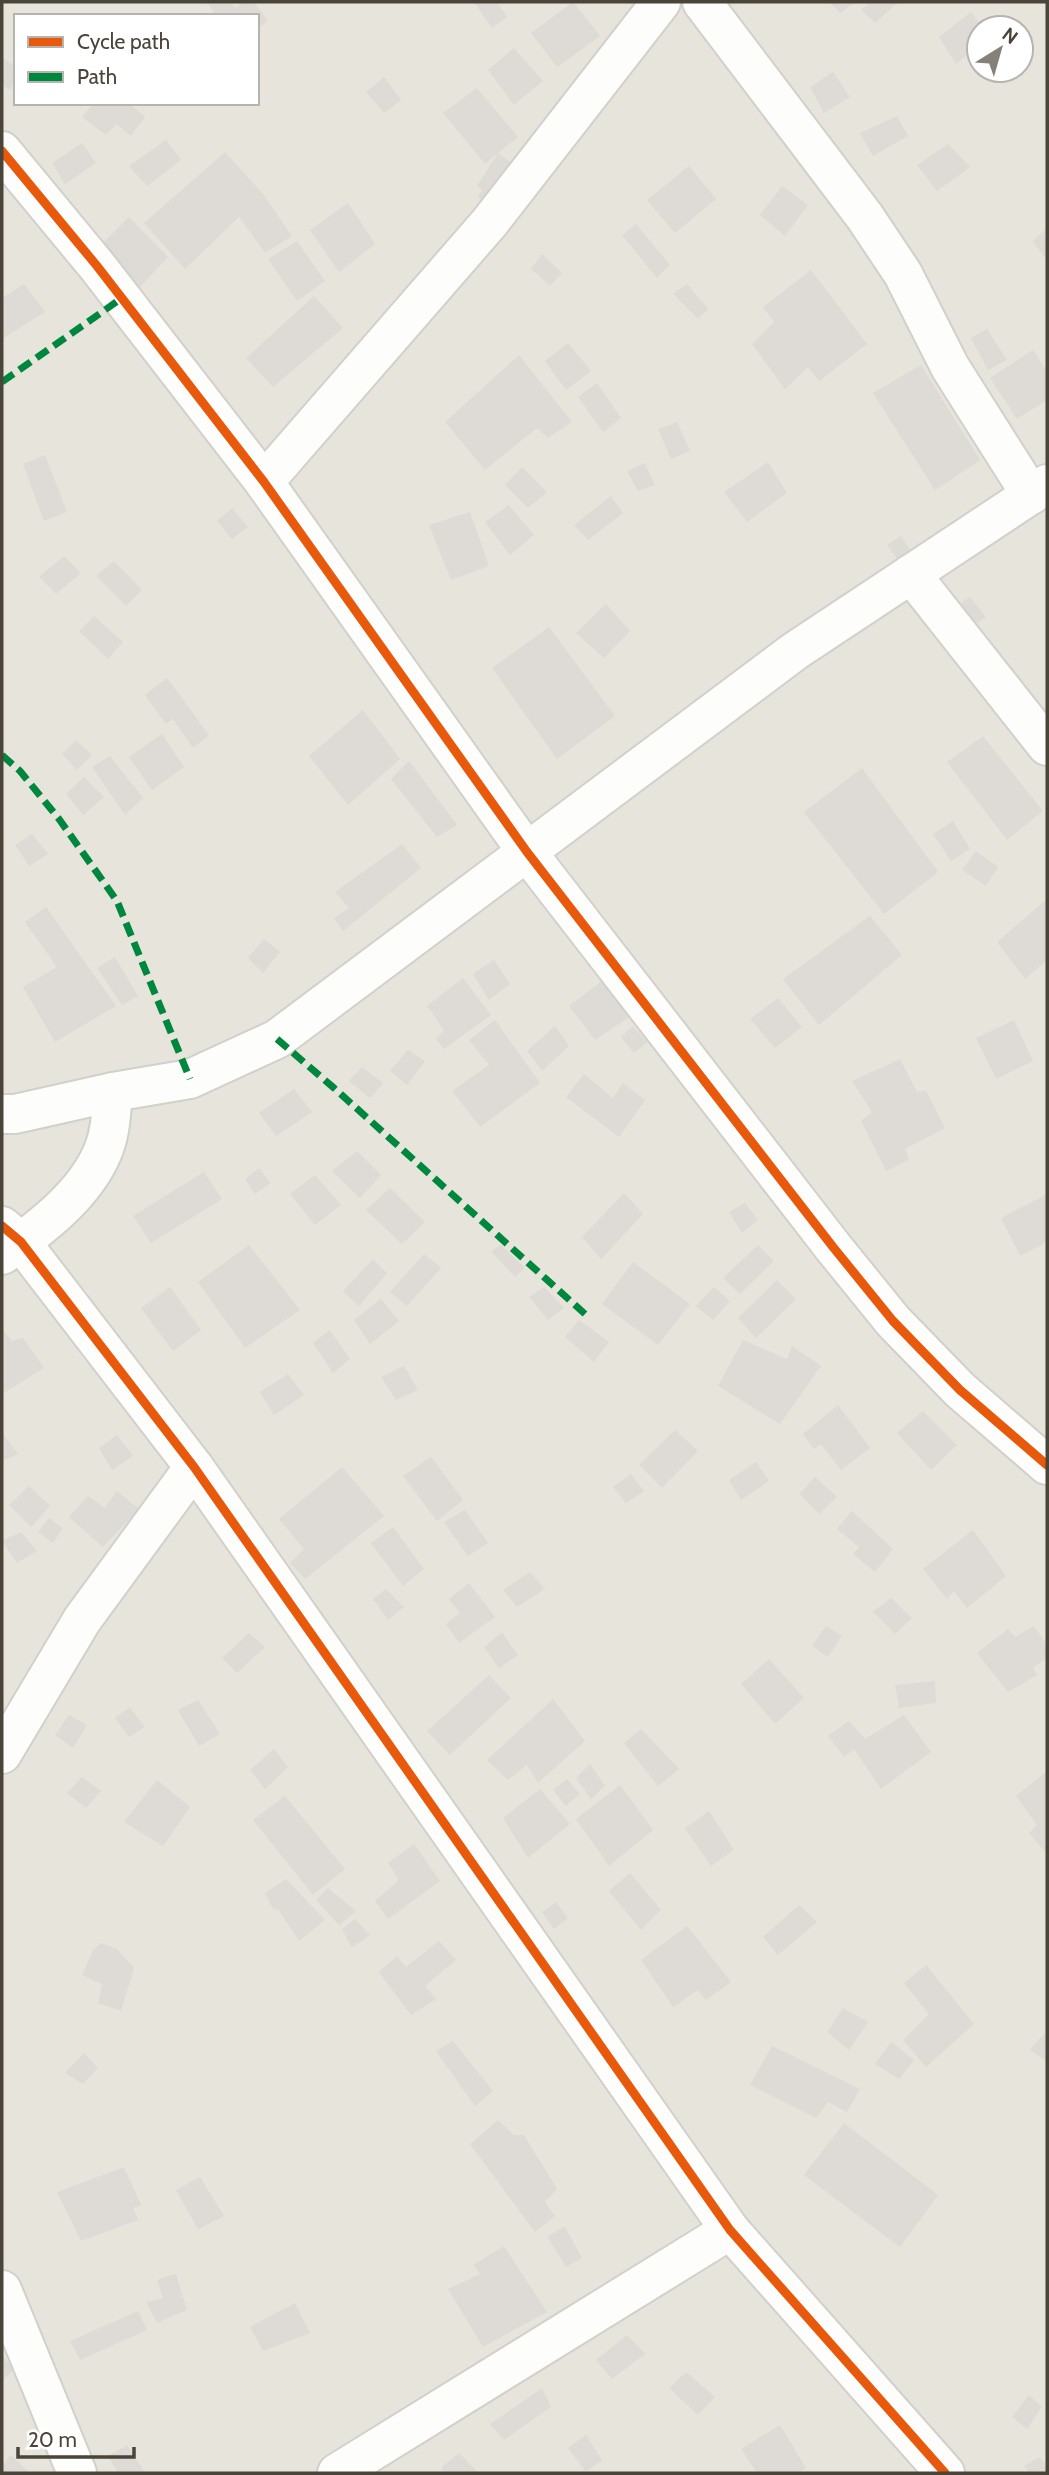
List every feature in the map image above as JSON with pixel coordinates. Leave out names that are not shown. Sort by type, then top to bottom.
[{"type":"street","points":[[264,482],[490,222],[661,2]]},
{"type":"street","points":[[2,1114],[15,1114],[113,1092],[190,1079],[276,1038],[795,651],[1039,490],[950,367],[903,274],[865,217],[702,2]]},
{"type":"street","points":[[2,151],[105,277],[264,482],[527,852],[833,1247],[893,1321],[960,1390],[1047,1465]]},
{"type":"street","points":[[911,574],[1047,746]]},
{"type":"street","points":[[113,1092],[110,1132],[88,1179],[65,1204],[8,1241],[194,1467],[730,2230],[945,2473]]},
{"type":"street","points":[[2,1754],[82,1619],[194,1467]]},
{"type":"street","points":[[337,2473],[730,2230]]},
{"type":"street","points":[[2,2290],[77,2473]]},
{"type":"shaded area","points":[[2,2],[1047,2],[1047,2473],[2,2473]]},
{"type":"building","points":[[207,2],[231,2],[235,8],[244,2],[254,2],[268,21],[259,28],[259,14],[215,14]]},
{"type":"building","points":[[474,2],[497,2],[507,17],[492,28]]},
{"type":"building","points":[[573,2],[600,36],[557,67],[531,33]]},
{"type":"building","points":[[829,2],[856,2],[840,13]]},
{"type":"building","points":[[870,2],[898,2],[875,23],[861,10]]},
{"type":"building","points":[[965,17],[965,57],[956,64],[939,37]]},
{"type":"building","points":[[514,48],[543,81],[514,105],[488,70]]},
{"type":"building","points":[[2,58],[14,65],[14,83],[10,90],[2,85]]},
{"type":"building","points":[[833,72],[850,97],[824,113],[810,87]]},
{"type":"building","points":[[384,77],[401,100],[384,113],[366,92]]},
{"type":"building","points":[[477,88],[518,137],[485,164],[443,113]]},
{"type":"building","points":[[92,105],[131,105],[145,117],[131,136],[116,124],[106,135],[82,117]]},
{"type":"building","points":[[897,116],[908,136],[873,156],[860,133]]},
{"type":"building","points":[[166,140],[181,160],[147,186],[129,166]]},
{"type":"building","points":[[82,143],[96,163],[65,184],[52,163]]},
{"type":"building","points":[[948,144],[970,167],[937,191],[917,165]]},
{"type":"building","points":[[225,152],[263,194],[292,236],[265,253],[239,217],[185,269],[144,223]]},
{"type":"building","points":[[498,153],[513,164],[487,204],[478,197],[482,190],[477,186]]},
{"type":"building","points":[[689,166],[716,199],[675,233],[647,200]]},
{"type":"building","points":[[782,186],[808,205],[785,236],[760,215]]},
{"type":"building","points":[[348,203],[375,244],[339,272],[310,230]]},
{"type":"building","points":[[129,217],[168,257],[138,289],[100,246]]},
{"type":"building","points":[[636,224],[670,265],[657,278],[622,235]]},
{"type":"building","points":[[1047,228],[1047,261],[1033,241]]},
{"type":"building","points":[[297,241],[325,281],[297,301],[268,259]]},
{"type":"building","points":[[542,254],[562,273],[550,286],[531,269]]},
{"type":"building","points":[[811,270],[867,344],[819,381],[808,367],[785,389],[752,344],[774,322],[763,307]]},
{"type":"building","points":[[24,284],[45,312],[2,339],[2,298]]},
{"type":"building","points":[[687,284],[708,309],[698,319],[673,294]]},
{"type":"building","points":[[314,296],[343,328],[273,387],[246,358]]},
{"type":"building","points":[[987,329],[1007,360],[988,370],[971,338]]},
{"type":"building","points":[[568,343],[591,371],[566,390],[545,361]]},
{"type":"building","points":[[1033,350],[1047,371],[1047,400],[1017,419],[990,378]]},
{"type":"building","points":[[519,355],[572,422],[548,438],[537,428],[485,470],[445,422]]},
{"type":"building","points":[[921,365],[980,460],[935,490],[873,393]]},
{"type":"building","points":[[597,383],[621,418],[603,432],[578,397]]},
{"type":"building","points":[[677,422],[690,451],[671,459],[658,429]]},
{"type":"building","points":[[45,455],[67,512],[44,521],[23,464]]},
{"type":"building","points":[[768,462],[787,493],[747,522],[724,492]]},
{"type":"building","points":[[645,463],[655,485],[638,491],[627,471]]},
{"type":"building","points":[[522,467],[547,492],[528,508],[505,485]]},
{"type":"building","points":[[611,496],[623,513],[588,540],[574,525]]},
{"type":"building","points":[[509,505],[534,535],[510,555],[485,522]]},
{"type":"building","points":[[232,508],[248,527],[232,539],[217,521]]},
{"type":"building","points":[[470,512],[489,566],[451,580],[429,525]]},
{"type":"building","points":[[901,536],[911,551],[898,560],[887,545]]},
{"type":"building","points":[[64,556],[81,573],[56,594],[39,577]]},
{"type":"building","points":[[114,561],[142,590],[126,606],[96,576]]},
{"type":"building","points":[[970,597],[986,617],[968,629],[954,607]]},
{"type":"building","points":[[606,604],[630,631],[604,658],[576,633]]},
{"type":"building","points":[[94,616],[123,642],[108,659],[79,631]]},
{"type":"building","points":[[549,627],[615,716],[557,759],[492,668]]},
{"type":"building","points":[[167,678],[209,735],[193,748],[173,719],[166,724],[145,695]]},
{"type":"building","points":[[363,710],[400,759],[348,805],[309,756]]},
{"type":"building","points":[[162,734],[184,767],[152,790],[129,757]]},
{"type":"building","points":[[983,736],[1043,811],[1007,840],[947,762]]},
{"type":"building","points":[[76,740],[92,755],[77,770],[62,754]]},
{"type":"building","points":[[110,756],[143,798],[125,815],[92,767]]},
{"type":"building","points":[[409,761],[457,825],[437,837],[391,779]]},
{"type":"building","points":[[862,768],[938,872],[884,914],[804,812]]},
{"type":"building","points":[[84,777],[104,797],[83,815],[66,794]]},
{"type":"building","points":[[953,821],[970,849],[951,861],[933,834]]},
{"type":"building","points":[[32,834],[48,854],[29,866],[15,845]]},
{"type":"building","points":[[402,844],[421,868],[343,931],[334,918],[349,908],[335,892]]},
{"type":"building","points":[[976,851],[998,867],[986,886],[962,870]]},
{"type":"building","points":[[1047,899],[1047,960],[1025,979],[997,942]]},
{"type":"building","points":[[46,907],[116,1006],[55,1042],[23,987],[57,967],[25,922]]},
{"type":"building","points":[[870,916],[902,955],[819,1025],[783,979]]},
{"type":"building","points":[[264,939],[280,952],[263,973],[248,958]]},
{"type":"building","points":[[115,957],[138,996],[122,1005],[97,968]]},
{"type":"building","points":[[494,960],[510,984],[489,1000],[473,974]]},
{"type":"building","points":[[463,978],[491,1015],[444,1049],[436,1039],[444,1030],[427,1006]]},
{"type":"building","points":[[602,981],[629,1017],[595,1040],[569,1006]]},
{"type":"building","points":[[778,998],[802,1027],[775,1048],[750,1019]]},
{"type":"building","points":[[495,1020],[540,1083],[480,1127],[452,1091],[489,1065],[469,1040]]},
{"type":"building","points":[[1014,1020],[1033,1061],[996,1079],[976,1038]]},
{"type":"building","points":[[555,1026],[569,1046],[542,1071],[527,1051]]},
{"type":"building","points":[[633,1026],[647,1042],[634,1053],[621,1037]]},
{"type":"building","points":[[408,1050],[425,1061],[407,1085],[390,1071]]},
{"type":"building","points":[[900,1059],[917,1092],[926,1090],[945,1128],[905,1149],[909,1160],[886,1171],[861,1121],[872,1112],[852,1081]]},
{"type":"building","points":[[362,1067],[383,1083],[370,1098],[349,1081]]},
{"type":"building","points":[[584,1074],[613,1098],[623,1083],[645,1100],[619,1137],[566,1097]]},
{"type":"building","points":[[294,1089],[312,1112],[276,1136],[259,1113]]},
{"type":"building","points":[[357,1151],[381,1175],[360,1198],[332,1171]]},
{"type":"building","points":[[259,1168],[271,1183],[255,1194],[245,1179]]},
{"type":"building","points":[[204,1172],[222,1199],[151,1243],[133,1216]]},
{"type":"building","points":[[315,1175],[341,1205],[315,1225],[290,1194]]},
{"type":"building","points":[[390,1188],[425,1222],[402,1244],[366,1210]]},
{"type":"building","points":[[624,1193],[643,1214],[601,1259],[582,1237]]},
{"type":"building","points":[[1047,1194],[1047,1242],[1020,1256],[1001,1218]]},
{"type":"building","points":[[745,1203],[758,1220],[742,1233],[729,1212]]},
{"type":"building","points":[[249,1245],[300,1310],[245,1348],[198,1282]]},
{"type":"building","points":[[501,1245],[525,1268],[515,1277],[491,1251]]},
{"type":"building","points":[[758,1245],[774,1261],[740,1294],[723,1278]]},
{"type":"building","points":[[424,1254],[441,1268],[407,1306],[390,1292]]},
{"type":"building","points":[[373,1259],[387,1273],[359,1306],[343,1291]]},
{"type":"building","points":[[633,1262],[690,1304],[658,1345],[602,1304]]},
{"type":"building","points":[[777,1280],[796,1299],[756,1338],[738,1318]]},
{"type":"building","points":[[170,1287],[201,1330],[173,1351],[141,1308]]},
{"type":"building","points":[[544,1287],[564,1308],[548,1320],[529,1297]]},
{"type":"building","points":[[714,1287],[730,1301],[713,1320],[696,1306]]},
{"type":"building","points":[[381,1299],[399,1321],[370,1344],[354,1320]]},
{"type":"building","points":[[579,1320],[609,1342],[594,1362],[565,1337]]},
{"type":"building","points":[[2,1329],[12,1341],[23,1338],[44,1368],[2,1394]]},
{"type":"building","points":[[330,1330],[350,1359],[333,1373],[313,1343]]},
{"type":"building","points":[[743,1340],[787,1359],[792,1346],[821,1366],[780,1424],[718,1386]]},
{"type":"building","points":[[404,1366],[418,1390],[396,1400],[381,1377]]},
{"type":"building","points":[[288,1374],[304,1395],[274,1415],[260,1392]]},
{"type":"building","points":[[838,1405],[870,1448],[841,1470],[821,1444],[814,1449],[803,1434]]},
{"type":"building","points":[[923,1411],[957,1445],[931,1470],[897,1433]]},
{"type":"building","points":[[675,1430],[698,1451],[662,1488],[639,1465]]},
{"type":"building","points":[[2,1432],[18,1454],[2,1461]]},
{"type":"building","points":[[117,1435],[133,1456],[112,1470],[99,1448]]},
{"type":"building","points":[[431,1457],[463,1500],[437,1521],[403,1476]]},
{"type":"building","points":[[756,1462],[769,1481],[741,1500],[729,1480]]},
{"type":"building","points":[[342,1467],[384,1516],[305,1579],[290,1563],[304,1549],[279,1519]]},
{"type":"building","points":[[631,1474],[644,1491],[626,1503],[613,1487]]},
{"type":"building","points":[[815,1477],[837,1497],[819,1514],[800,1494]]},
{"type":"building","points":[[29,1486],[50,1506],[31,1527],[9,1505]]},
{"type":"building","points":[[117,1491],[139,1509],[103,1547],[69,1517],[88,1496],[105,1508]]},
{"type":"building","points":[[465,1510],[488,1543],[468,1556],[444,1522]]},
{"type":"building","points":[[852,1511],[893,1549],[875,1572],[853,1554],[859,1547],[837,1529]]},
{"type":"building","points":[[49,1518],[63,1528],[53,1543],[38,1532]]},
{"type":"building","points":[[393,1527],[424,1569],[403,1586],[371,1543]]},
{"type":"building","points":[[973,1530],[1006,1576],[967,1608],[954,1591],[947,1599],[923,1569]]},
{"type":"building","points":[[21,1532],[37,1551],[17,1563],[2,1541]]},
{"type":"building","points":[[530,1572],[545,1589],[517,1607],[503,1590]]},
{"type":"building","points":[[469,1583],[495,1617],[459,1643],[446,1624],[460,1613],[449,1599]]},
{"type":"building","points":[[386,1589],[404,1607],[388,1620],[373,1599]]},
{"type":"building","points":[[891,1598],[912,1618],[895,1634],[873,1612]]},
{"type":"building","points":[[826,1626],[842,1636],[828,1657],[812,1646]]},
{"type":"building","points":[[1034,1626],[1047,1645],[1047,1658],[1033,1668],[1037,1675],[1008,1692],[977,1653],[1008,1629],[1015,1637]]},
{"type":"building","points":[[502,1632],[518,1655],[499,1668],[484,1647]]},
{"type":"building","points":[[249,1633],[265,1647],[237,1673],[222,1658]]},
{"type":"building","points":[[769,1659],[804,1698],[775,1724],[741,1684]]},
{"type":"building","points":[[489,1675],[511,1698],[450,1755],[427,1731]]},
{"type":"building","points":[[935,1681],[936,1703],[899,1708],[895,1685]]},
{"type":"building","points":[[553,1699],[585,1741],[538,1783],[527,1765],[508,1780],[487,1760]]},
{"type":"building","points":[[198,1700],[220,1734],[199,1746],[178,1710]]},
{"type":"building","points":[[130,1707],[145,1727],[129,1737],[115,1718]]},
{"type":"building","points":[[69,1715],[87,1725],[73,1748],[55,1735]]},
{"type":"building","points":[[904,1715],[931,1752],[881,1789],[854,1749],[844,1757],[828,1736],[849,1721],[865,1739]]},
{"type":"building","points":[[641,1729],[679,1769],[658,1786],[624,1743]]},
{"type":"building","points":[[274,1749],[288,1767],[265,1789],[250,1770]]},
{"type":"building","points":[[590,1764],[605,1786],[591,1799],[576,1778]]},
{"type":"building","points":[[1047,1771],[1047,1854],[1029,1833],[1037,1825],[1016,1796]]},
{"type":"building","points":[[82,1777],[101,1791],[86,1808],[67,1793]]},
{"type":"building","points":[[567,1779],[580,1794],[566,1806],[553,1790]]},
{"type":"building","points":[[157,1780],[190,1807],[163,1846],[124,1822]]},
{"type":"building","points":[[620,1785],[653,1830],[609,1866],[576,1819]]},
{"type":"building","points":[[540,1789],[570,1824],[528,1858],[503,1818]]},
{"type":"building","points":[[285,1796],[345,1869],[313,1895],[253,1820]]},
{"type":"building","points":[[709,1811],[734,1850],[711,1866],[685,1828]]},
{"type":"building","points":[[414,1844],[440,1881],[388,1919],[375,1901],[399,1880],[388,1863]]},
{"type":"building","points":[[630,1873],[661,1910],[641,1930],[609,1891]]},
{"type":"building","points":[[286,1879],[325,1920],[299,1941],[278,1909],[273,1909],[265,1893]]},
{"type":"building","points":[[328,1888],[356,1911],[339,1925],[316,1900]]},
{"type":"building","points":[[556,1902],[568,1918],[554,1929],[542,1912]]},
{"type":"building","points":[[799,1905],[817,1922],[778,1955],[763,1937]]},
{"type":"building","points":[[355,1919],[370,1935],[352,1948],[342,1929]]},
{"type":"building","points":[[687,1926],[731,1982],[706,2000],[698,1990],[673,2007],[641,1960]]},
{"type":"building","points":[[439,1941],[456,1960],[425,1986],[436,1999],[411,2015],[379,1972],[397,1956],[406,1967]]},
{"type":"building","points":[[101,1943],[117,1949],[134,1968],[121,2011],[98,2003],[102,1984],[82,1975],[93,1950]]},
{"type":"building","points":[[926,1965],[974,2024],[926,2067],[903,2040],[929,2014],[904,1983]]},
{"type":"building","points":[[843,2008],[868,2022],[849,2050],[827,2032]]},
{"type":"building","points":[[1044,2033],[1047,2036],[1047,2061],[1030,2050]]},
{"type":"building","points":[[453,2041],[493,2091],[475,2106],[436,2051]]},
{"type":"building","points":[[891,2042],[914,2060],[899,2079],[875,2064]]},
{"type":"building","points":[[772,2046],[860,2089],[847,2112],[828,2102],[816,2118],[750,2085]]},
{"type":"building","points":[[84,2053],[98,2068],[83,2084],[65,2073]]},
{"type":"building","points":[[498,2120],[514,2135],[524,2135],[557,2189],[545,2202],[555,2216],[535,2232],[470,2144]]},
{"type":"building","points":[[844,2123],[938,2195],[900,2247],[804,2175]]},
{"type":"building","points":[[124,2167],[141,2205],[133,2208],[138,2220],[81,2241],[57,2192]]},
{"type":"building","points":[[200,2177],[224,2216],[198,2229],[176,2190]]},
{"type":"building","points":[[565,2227],[582,2258],[566,2267],[547,2236]]},
{"type":"building","points":[[504,2246],[547,2312],[483,2347],[448,2289],[480,2274],[473,2265]]},
{"type":"building","points":[[176,2274],[187,2310],[157,2323],[146,2302],[163,2298],[157,2280]]},
{"type":"building","points":[[295,2303],[310,2333],[263,2351],[250,2327]]},
{"type":"building","points":[[138,2311],[147,2330],[80,2360],[70,2341]]},
{"type":"building","points":[[627,2335],[645,2354],[612,2379],[596,2360]]},
{"type":"building","points":[[2,2355],[14,2370],[2,2380]]},
{"type":"building","points":[[686,2372],[715,2397],[698,2415],[669,2388]]},
{"type":"building","points":[[542,2388],[551,2407],[504,2440],[490,2424]]},
{"type":"building","points":[[1029,2395],[1042,2407],[1027,2429],[1012,2417]]},
{"type":"building","points":[[780,2425],[806,2468],[798,2473],[757,2473],[741,2449]]},
{"type":"building","points":[[586,2435],[602,2460],[586,2472],[568,2448]]},
{"type":"building","points":[[127,2445],[145,2473],[118,2473],[108,2456]]},
{"type":"building","points":[[459,2453],[478,2473],[445,2473],[441,2468]]},
{"type":"building","points":[[11,2455],[30,2473],[2,2473],[2,2465]]},
{"type":"building","points":[[1040,2457],[1047,2466],[1047,2473],[1029,2473],[1024,2466]]},
{"type":"marked path","points":[[2,382],[122,298]]},
{"type":"marked path","points":[[2,755],[20,771],[59,819],[117,901],[190,1079]]},
{"type":"marked path","points":[[277,1039],[585,1314]]},
{"type":"cycle path","points":[[2,151],[97,266],[264,482],[527,852],[833,1247],[893,1321],[960,1390],[1047,1465]]},
{"type":"cycle path","points":[[2,1226],[21,1242],[194,1467],[730,2230],[945,2473]]}]
